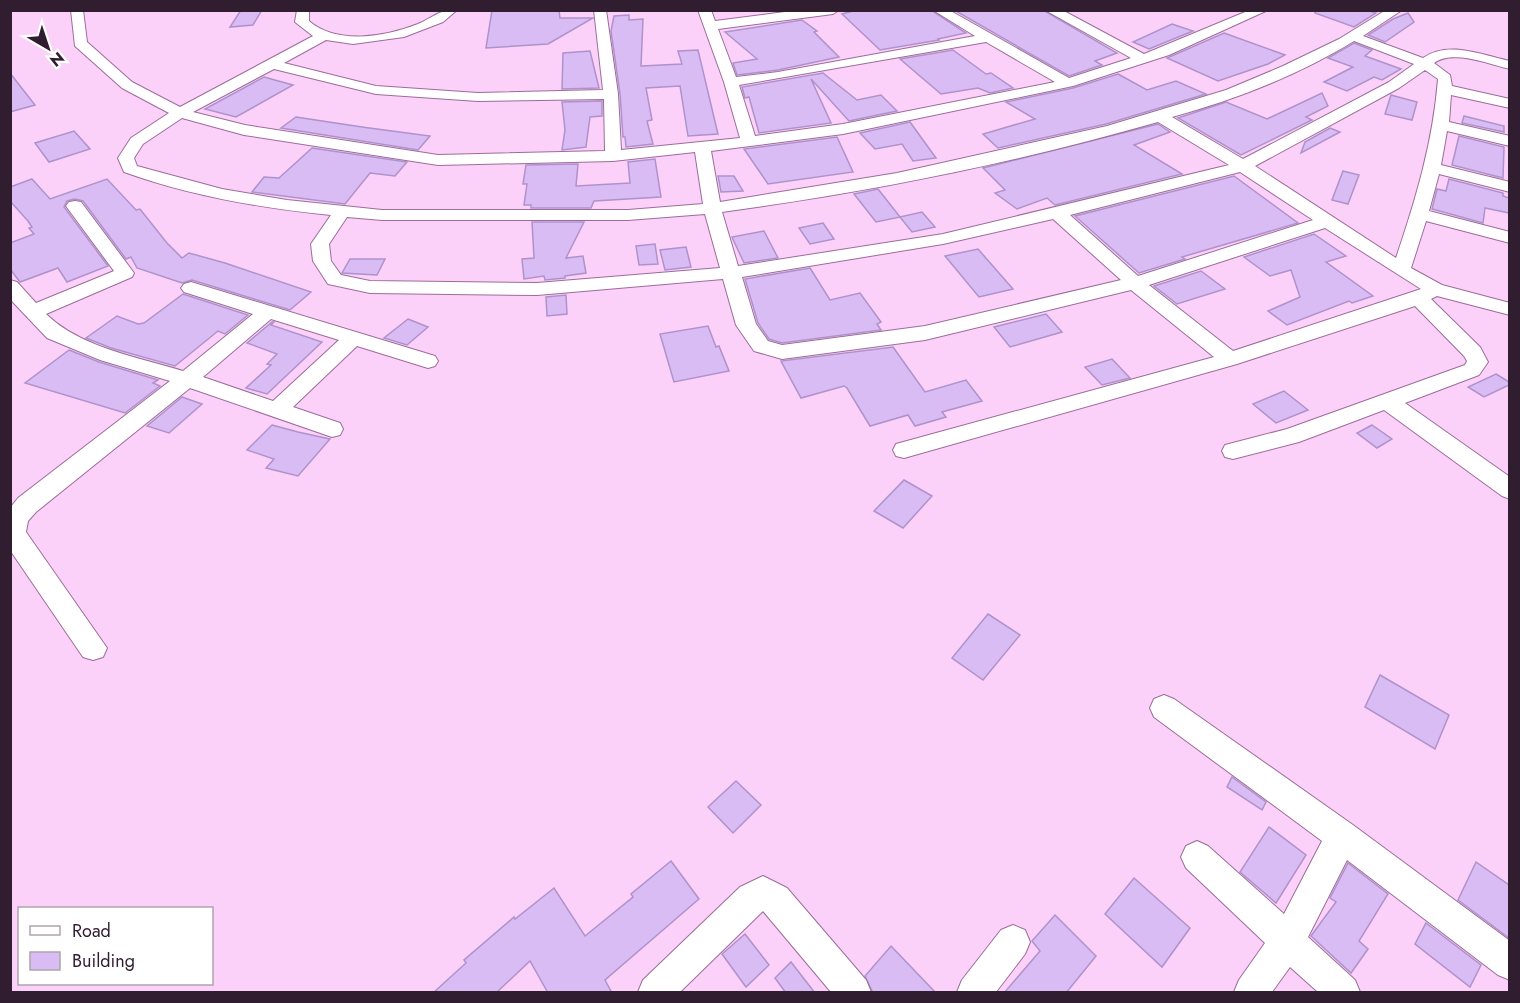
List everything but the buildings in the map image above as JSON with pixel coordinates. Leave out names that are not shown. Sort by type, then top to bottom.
[{"type":"street","points":[[77,10],[80,44],[127,86],[180,113],[282,138],[438,160],[613,156],[749,142],[914,116],[1068,83],[1143,59],[1261,11]]},
{"type":"street","points":[[303,10],[300,18],[305,27],[324,36],[355,39],[392,36],[425,27],[441,19],[451,10]]},
{"type":"street","points":[[600,10],[610,94],[613,156]]},
{"type":"street","points":[[704,10],[731,82],[749,142]]},
{"type":"street","points":[[710,26],[833,10]]},
{"type":"street","points":[[939,10],[1068,83]]},
{"type":"street","points":[[1051,10],[1143,59]]},
{"type":"street","points":[[324,36],[180,113],[137,141],[126,158],[130,169],[152,177],[217,193],[342,212],[382,215],[648,214],[777,200],[878,183],[1027,151],[1159,116],[1267,78],[1354,37],[1396,10]]},
{"type":"street","points":[[1354,37],[1425,63],[1445,78],[1441,125],[1419,214],[1401,270]]},
{"type":"street","points":[[731,82],[778,76],[986,38]]},
{"type":"street","points":[[342,212],[320,244],[322,261],[334,280],[370,287],[537,289],[731,273],[943,239],[1057,213],[1244,165],[1394,85],[1436,55],[1451,52],[1509,65]]},
{"type":"street","points":[[272,64],[376,90],[478,97],[610,94]]},
{"type":"street","points":[[1445,89],[1509,104]]},
{"type":"street","points":[[1159,116],[1244,165],[1401,270],[1426,294],[1473,352],[1478,362],[1472,370],[1291,436],[1233,451]]},
{"type":"street","points":[[1441,125],[1509,141]]},
{"type":"street","points":[[702,147],[712,207],[746,325],[761,346],[782,352],[925,333],[1135,284],[1327,221]]},
{"type":"street","points":[[1431,167],[1509,187]]},
{"type":"street","points":[[33,312],[125,273],[75,206]]},
{"type":"street","points":[[1057,213],[1135,284],[1230,359]]},
{"type":"street","points":[[1419,214],[1509,238]]},
{"type":"street","points":[[10,286],[54,333],[107,355],[187,379],[332,429]]},
{"type":"street","points":[[191,288],[428,361]]},
{"type":"street","points":[[904,450],[1230,359],[1426,294],[1509,309]]},
{"type":"street","points":[[93,648],[13,534],[16,518],[27,505],[269,311]]},
{"type":"street","points":[[277,410],[354,338]]},
{"type":"street","points":[[1387,401],[1509,490]]},
{"type":"street","points":[[1164,708],[1342,836],[1509,963]]},
{"type":"street","points":[[1251,993],[1288,941],[1342,836]]},
{"type":"street","points":[[1197,857],[1343,993]]},
{"type":"street","points":[[655,993],[752,899],[763,892],[775,900],[854,993]]},
{"type":"street","points":[[974,993],[1013,942]]}]
